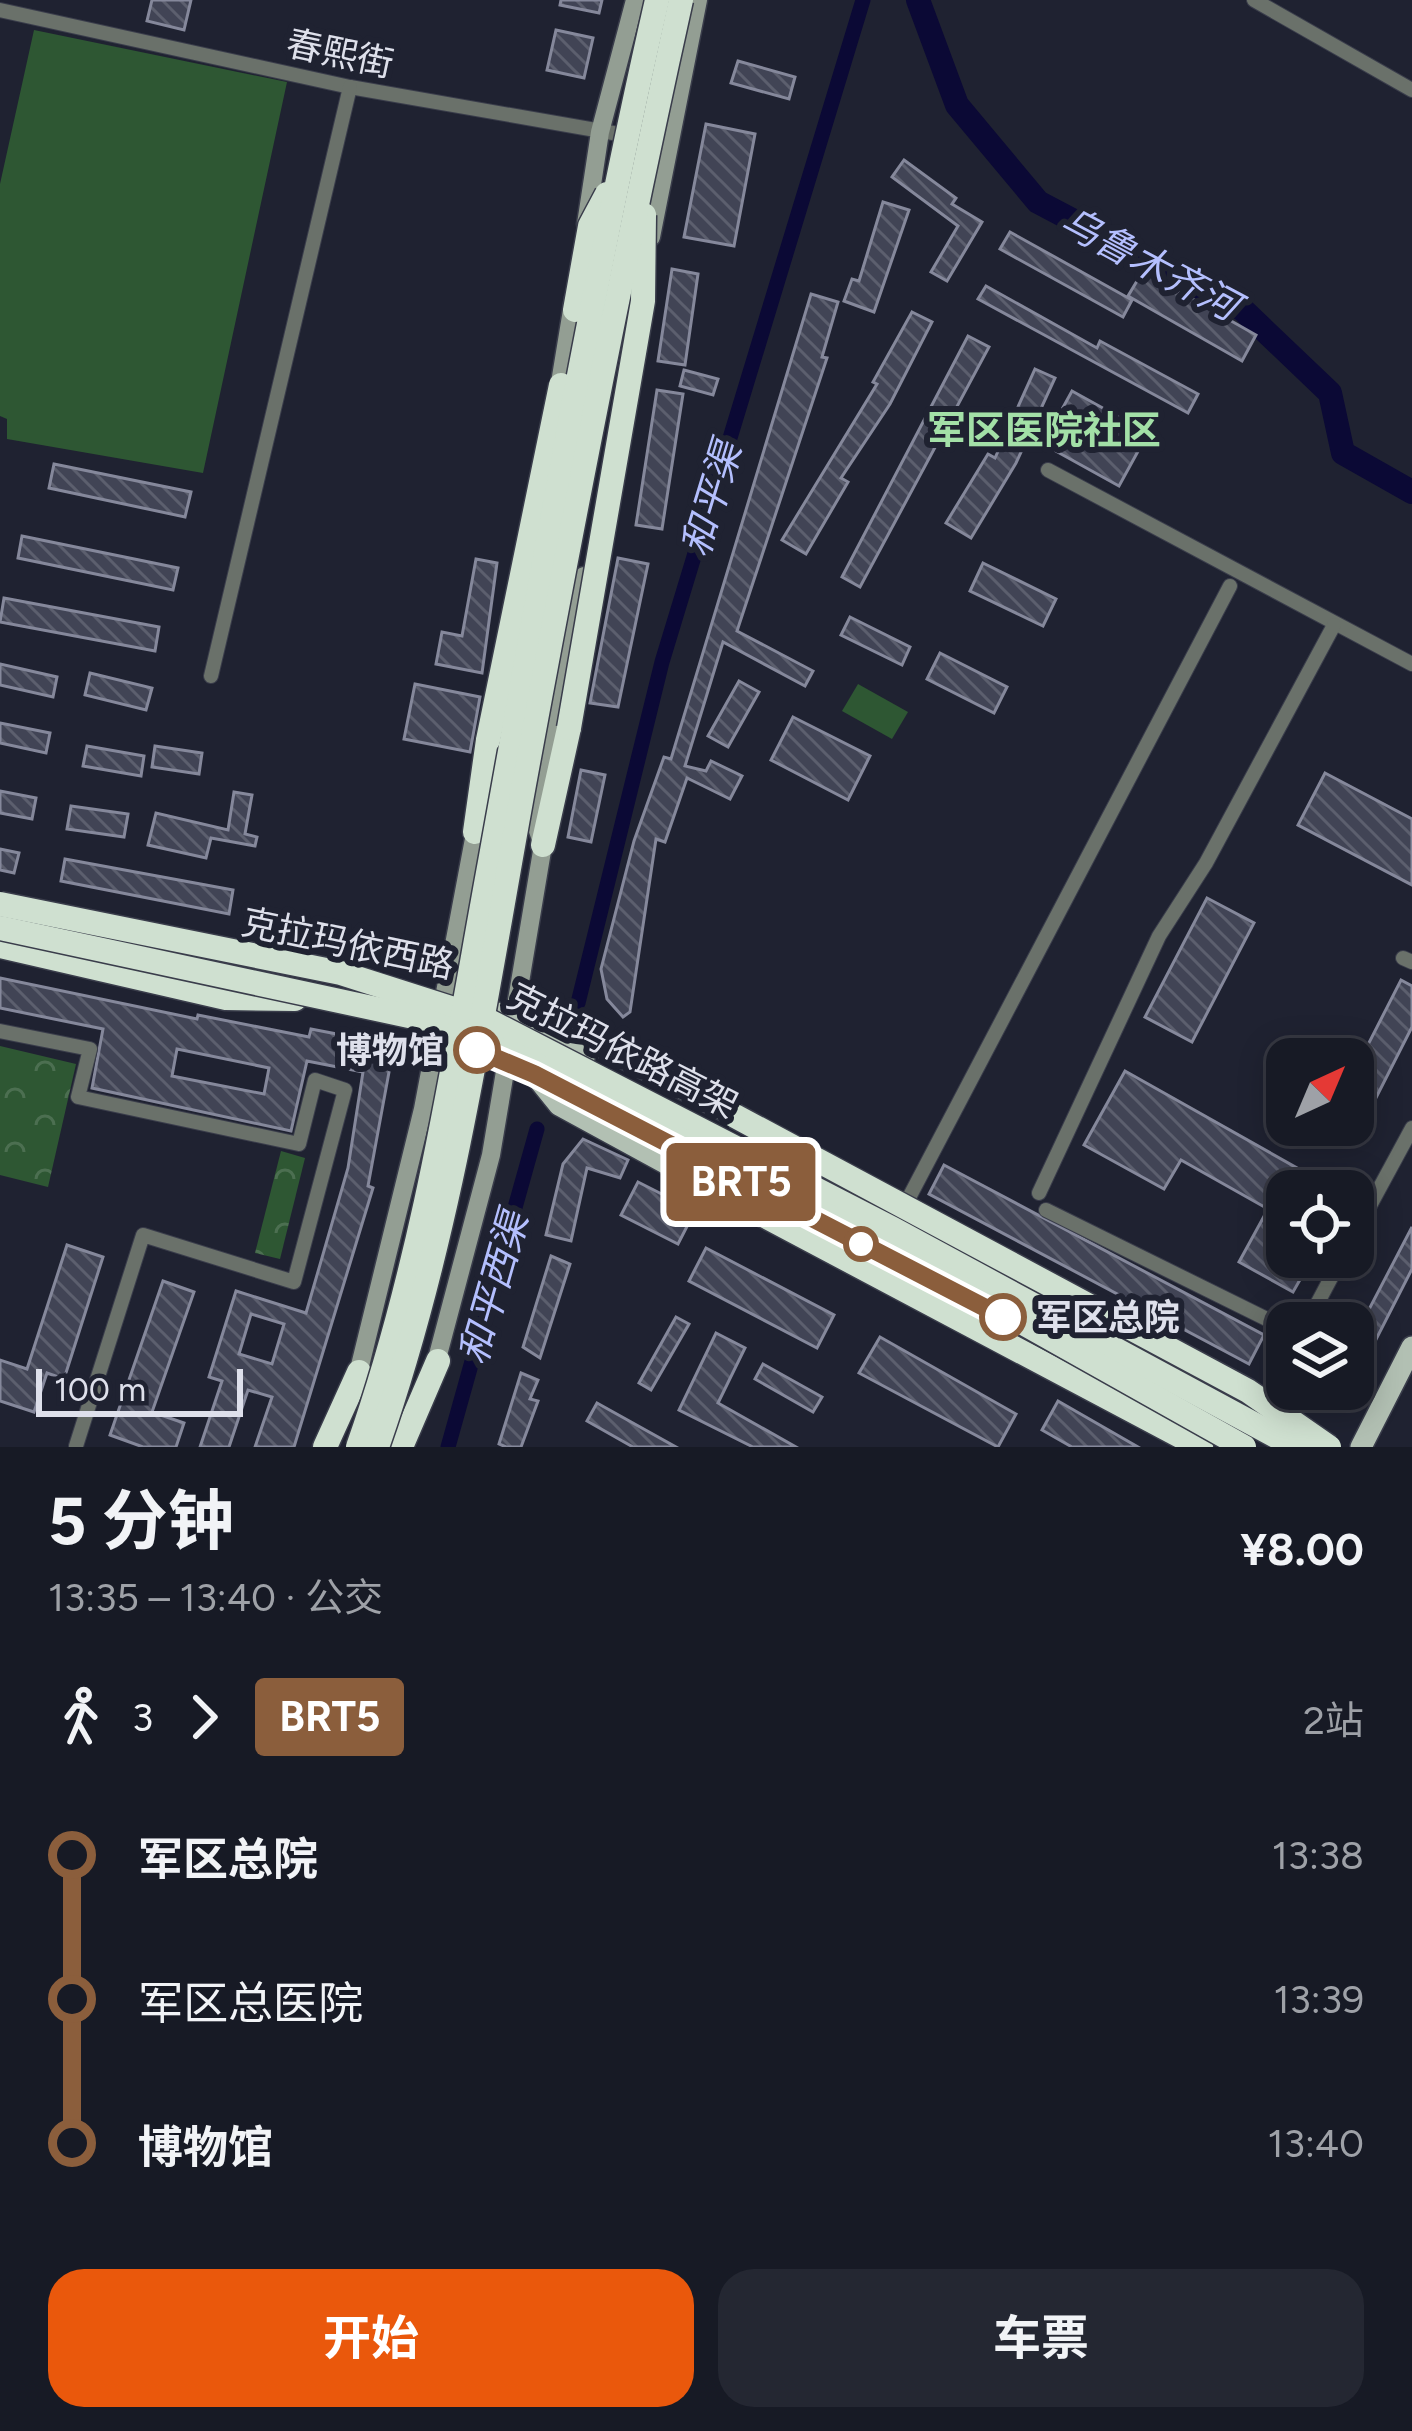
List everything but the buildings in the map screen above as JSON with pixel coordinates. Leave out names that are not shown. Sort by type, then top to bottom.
[{"type":"highway","points":[[358,1447],[389,1360],[455,1053],[619,171],[657,0]]},
{"type":"highway","points":[[377,1447],[410,1354],[482,1021],[600,368],[681,0]]},
{"type":"highway","points":[[544,844],[643,301],[645,164]]},
{"type":"highway","points":[[475,832],[488,740],[590,226],[619,171]]},
{"type":"highway","name":"克拉玛依路高架","points":[[0,904],[341,973],[484,1019],[872,1218],[1295,1447]]},
{"type":"highway","name":"克拉玛依路高架","points":[[0,931],[423,1019],[529,1061],[884,1246],[1244,1447]]},
{"type":"highway","points":[[0,946],[226,998],[295,999]]},
{"type":"highway","points":[[735,1115],[1248,1391],[1330,1447]]},
{"type":"highway","points":[[680,1171],[1201,1447]]},
{"type":"highway","points":[[405,1447],[437,1361]]},
{"type":"highway","points":[[326,1447],[359,1372]]},
{"type":"main road","points":[[337,1447],[377,1314],[475,832],[511,692],[600,132],[635,0]]},
{"type":"main road","points":[[437,1361],[490,1155],[544,844],[536,825],[698,0]]},
{"type":"main road","name":"克拉玛依西路","points":[[0,904],[445,994],[511,1017],[1194,1384],[1295,1447]]},
{"type":"main road","name":"克拉玛依西路","points":[[0,931],[437,1034],[534,1074],[1120,1378],[1233,1447]]},
{"type":"main road","points":[[511,1017],[551,1020],[735,1115]]},
{"type":"main road","points":[[534,1074],[559,1105],[680,1171]]},
{"type":"main road","points":[[1361,1447],[1412,1347]]},
{"type":"street","points":[[1254,0],[1412,90]]},
{"type":"street","name":"春熙街","points":[[0,10],[350,87],[670,142]]},
{"type":"street","points":[[211,676],[350,87]]},
{"type":"street","points":[[1048,470],[1412,664]]},
{"type":"street","points":[[881,1255],[1231,586]]},
{"type":"street","points":[[1039,1193],[1160,936],[1206,863],[1334,625]]},
{"type":"street","points":[[0,1031],[90,1048],[77,1097],[299,1144],[315,1080],[345,1090],[295,1282],[143,1235],[76,1446]]},
{"type":"street","points":[[1374,1198],[1412,1128]]},
{"type":"street","points":[[1046,1210],[1266,1319]]},
{"type":"green space","points":[[34,30],[287,82],[203,473],[7,439],[7,419],[0,416],[0,184]]},
{"type":"green space","points":[[858,684],[908,712],[892,739],[842,711]]},
{"type":"green space","points":[[0,1046],[76,1064],[48,1187],[0,1175]]},
{"type":"green space","points":[[281,1151],[305,1158],[280,1259],[255,1253]]},
{"type":"waterway","name":"和平渠","points":[[578,1003],[662,662],[863,0]]},
{"type":"waterway","name":"乌鲁木齐河","points":[[918,0],[957,105],[1038,202],[1243,310],[1330,393],[1343,453],[1412,492]]},
{"type":"waterway","name":"和平西渠","points":[[448,1447],[537,1129]]},
{"type":"bus line","name":"BRT5","points":[[477,1050],[534,1074],[1003,1317]]},
{"type":"place","name":"博物馆","points":[[477,1050]]},
{"type":"place","name":"军区总院","points":[[1003,1317]]},
{"type":"district","name":"军区医院社区","points":[[1044,430]]}]
